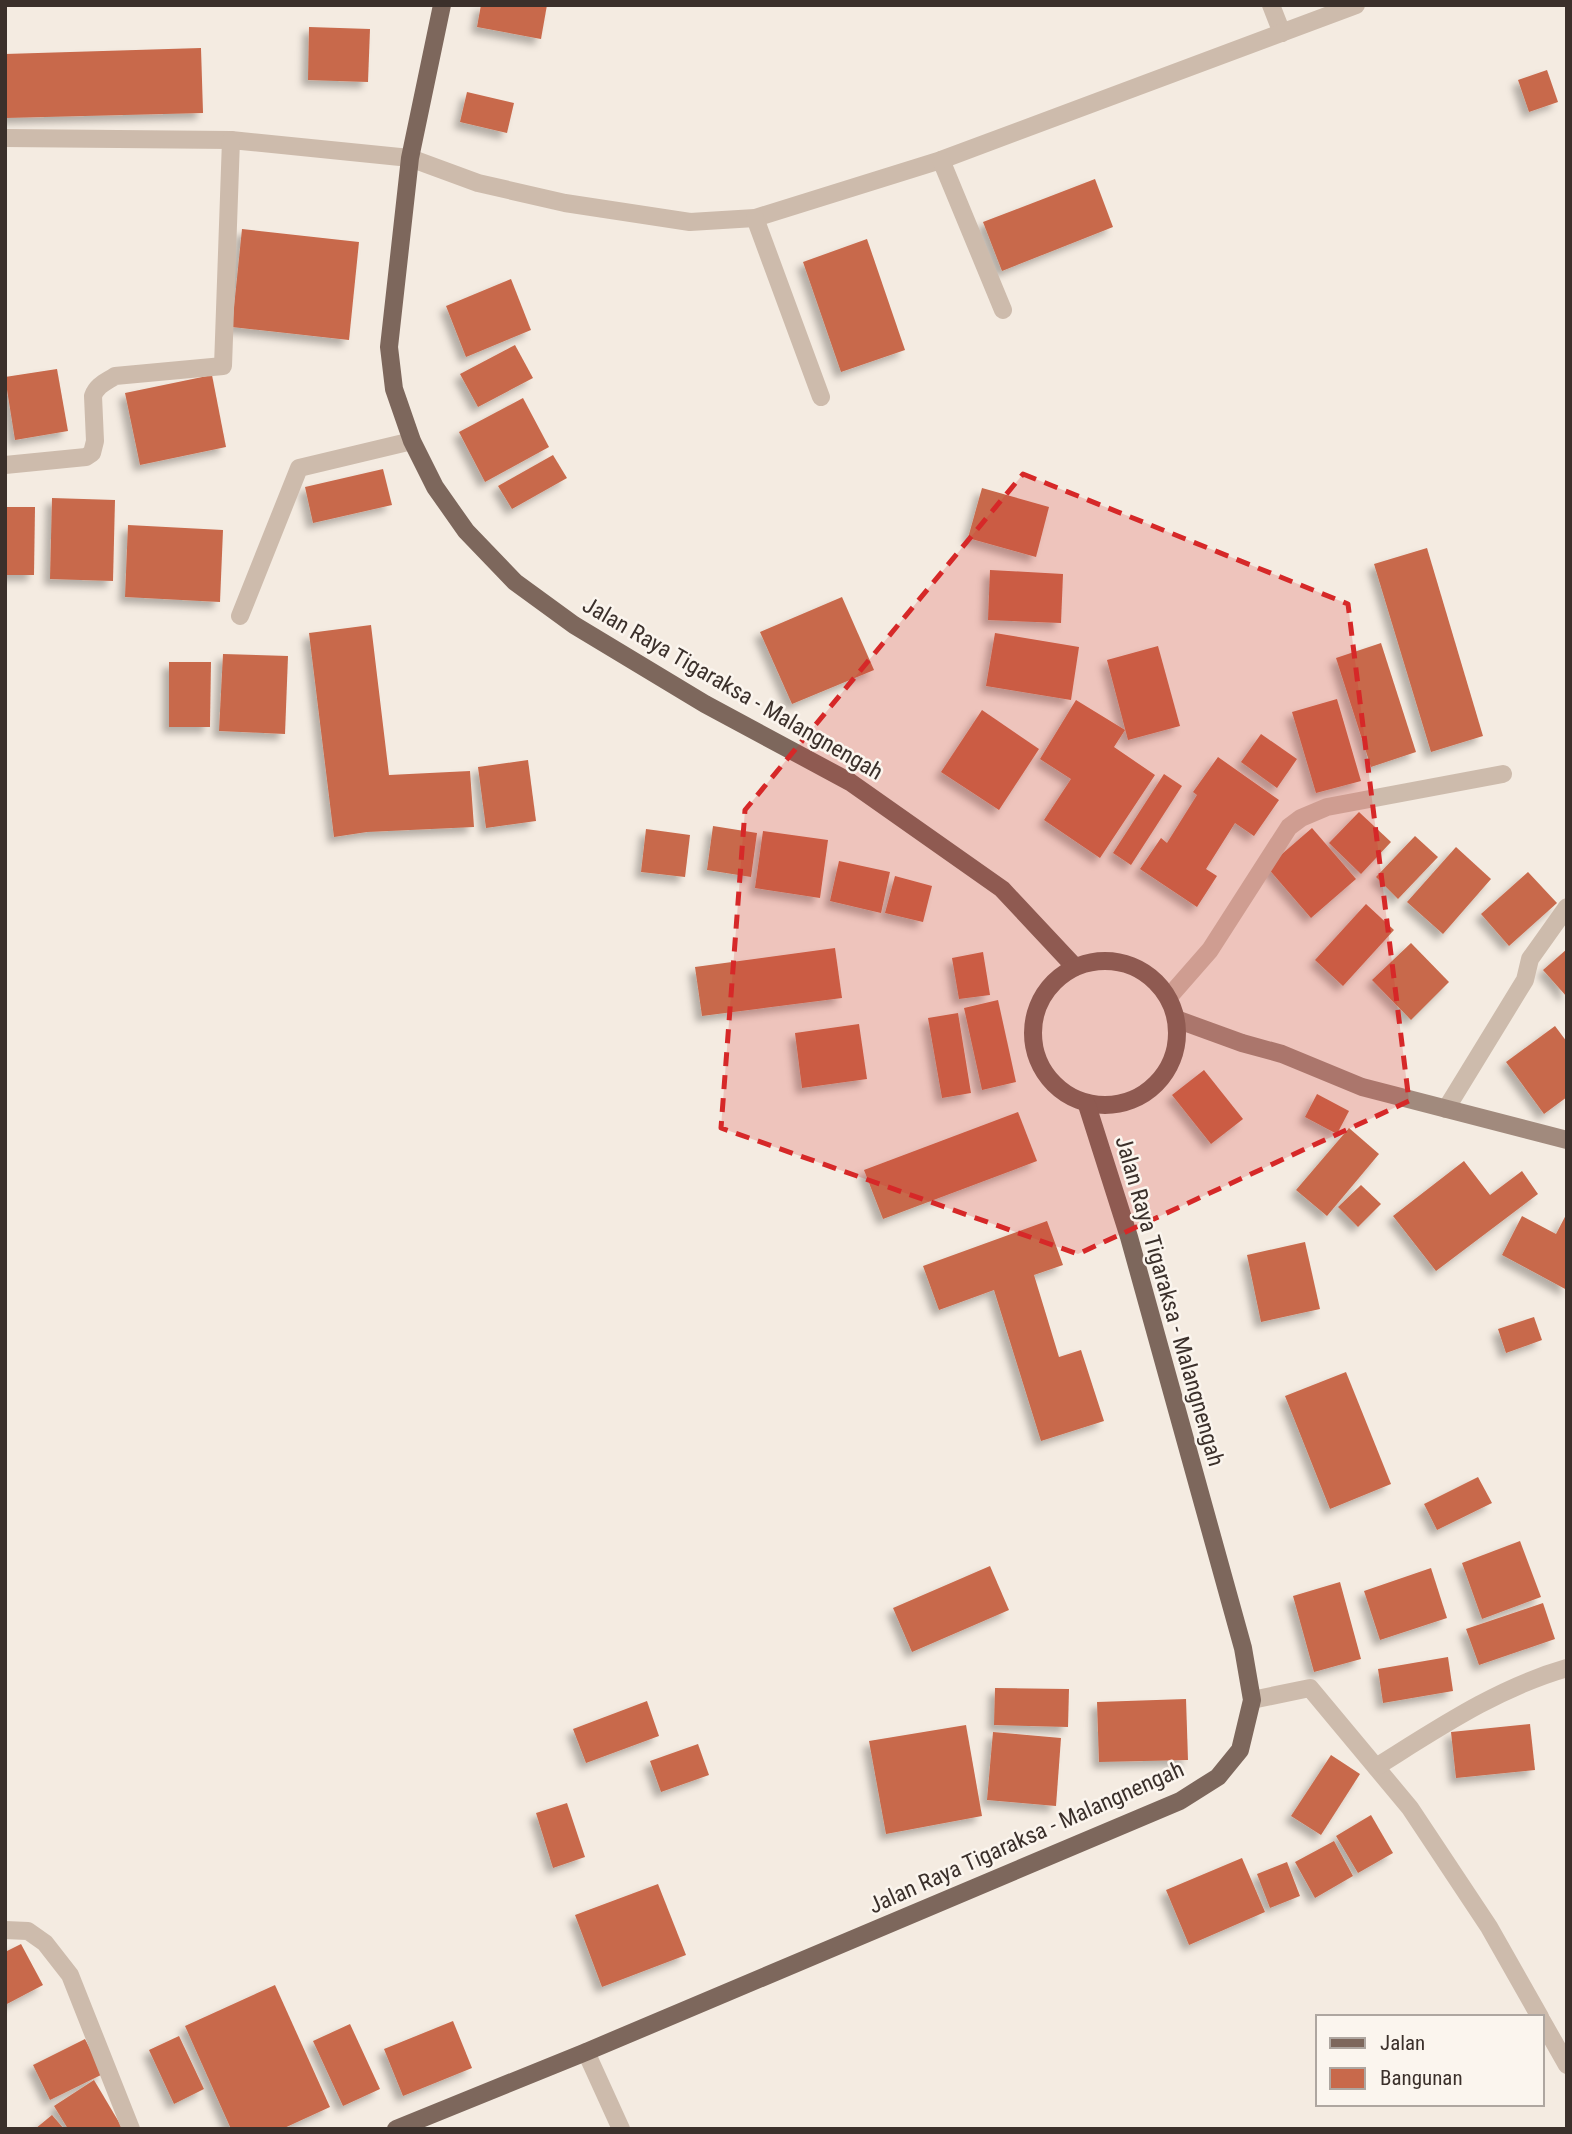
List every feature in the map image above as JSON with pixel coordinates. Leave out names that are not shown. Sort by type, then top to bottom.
[{"type":"main road","name":"Jalan Raya Tigaraksa - Malangnengah","points":[[442,5],[410,158],[389,347],[394,389],[412,442],[435,487],[467,531],[515,582],[574,625],[705,704],[849,782],[1002,889],[1075,967]]},
{"type":"main road","points":[[1093,961],[1116,961],[1137,968],[1155,980],[1168,998],[1176,1019],[1177,1041],[1171,1063],[1160,1080],[1146,1093],[1128,1102],[1087,1105],[1070,1097],[1055,1085],[1042,1068],[1035,1050],[1032,1030],[1036,1010],[1044,992],[1058,977],[1075,967],[1093,961]]},
{"type":"main road","name":"Jalan Raya Tigaraksa - Malangnengah","points":[[396,2129],[586,2052],[1180,1801],[1218,1777],[1240,1750],[1252,1700],[1242,1648],[1129,1237],[1087,1105]]},
{"type":"street","points":[[1271,5],[1282,33]]},
{"type":"street","points":[[5,138],[231,140],[410,158],[478,183],[565,203],[690,222],[755,218],[941,160],[1356,5]]},
{"type":"street","points":[[5,465],[86,457],[92,453],[96,441],[93,396],[102,383],[115,376],[223,366],[231,140]]},
{"type":"street","points":[[941,160],[1003,310]]},
{"type":"street","points":[[755,218],[821,397]]},
{"type":"street","points":[[240,616],[299,468],[412,442]]},
{"type":"street","points":[[1168,998],[1210,950],[1289,827],[1301,818],[1327,807],[1503,774]]},
{"type":"street","points":[[1446,1109],[1525,980],[1530,959],[1567,906]]},
{"type":"street","points":[[1176,1019],[1282,1055],[1362,1087],[1567,1140]]},
{"type":"street","points":[[1376,1767],[1466,1711],[1509,1689],[1567,1668]]},
{"type":"street","points":[[1252,1700],[1310,1688],[1410,1808],[1489,1927],[1539,2015]]},
{"type":"street","points":[[5,1930],[13,1928],[28,1931],[45,1943],[70,1975],[131,2129]]},
{"type":"street","points":[[1544,2024],[1567,2065]]},
{"type":"street","points":[[586,2052],[621,2129]]},
{"type":"highlighted area","points":[[1023,474],[1348,604],[1409,1101],[1078,1254],[721,1128],[745,810]]},
{"type":"building","points":[[481,5],[547,5],[541,39],[477,27]]},
{"type":"building","points":[[309,27],[370,29],[368,82],[308,80]]},
{"type":"building","points":[[201,48],[203,113],[5,118],[5,54]]},
{"type":"building","points":[[1547,70],[1558,102],[1529,112],[1518,80]]},
{"type":"building","points":[[467,92],[514,103],[507,133],[460,122]]},
{"type":"building","points":[[1095,179],[1113,227],[1002,271],[983,222]]},
{"type":"building","points":[[242,229],[359,242],[349,340],[232,327]]},
{"type":"building","points":[[867,239],[905,350],[841,372],[803,262]]},
{"type":"building","points":[[511,279],[531,330],[466,357],[446,306]]},
{"type":"building","points":[[515,345],[533,378],[478,407],[460,374]]},
{"type":"building","points":[[57,369],[68,431],[15,440],[5,377]]},
{"type":"building","points":[[212,375],[226,447],[140,465],[125,393]]},
{"type":"building","points":[[523,398],[549,447],[485,482],[459,432]]},
{"type":"building","points":[[553,455],[567,478],[512,509],[498,486]]},
{"type":"building","points":[[383,469],[392,505],[313,523],[305,487]]},
{"type":"building","points":[[982,488],[1049,507],[1036,557],[968,538]]},
{"type":"building","points":[[52,498],[115,500],[113,581],[50,579]]},
{"type":"building","points":[[5,507],[35,507],[34,575],[5,575]]},
{"type":"building","points":[[128,525],[223,530],[220,602],[125,597]]},
{"type":"building","points":[[1427,548],[1483,736],[1431,752],[1374,564]]},
{"type":"building","points":[[990,570],[1063,574],[1061,623],[988,620]]},
{"type":"building","points":[[842,597],[874,670],[792,704],[760,632]]},
{"type":"building","points":[[371,625],[389,775],[470,771],[474,827],[367,832],[334,837],[309,633]]},
{"type":"building","points":[[995,633],[1079,647],[1071,700],[986,686]]},
{"type":"building","points":[[1381,643],[1416,752],[1371,767],[1336,658]]},
{"type":"building","points":[[1158,646],[1180,726],[1128,740],[1107,660]]},
{"type":"building","points":[[223,654],[288,656],[285,734],[219,731]]},
{"type":"building","points":[[169,662],[211,662],[210,727],[169,727]]},
{"type":"building","points":[[1337,699],[1361,781],[1316,793],[1292,712]]},
{"type":"building","points":[[1076,700],[1125,730],[1114,747],[1155,775],[1100,858],[1044,820],[1071,779],[1040,759]]},
{"type":"building","points":[[982,710],[1039,749],[999,810],[941,772]]},
{"type":"building","points":[[1261,734],[1297,759],[1277,788],[1241,762]]},
{"type":"building","points":[[1218,757],[1279,800],[1254,836],[1235,823],[1206,869],[1217,876],[1197,907],[1140,869],[1161,838],[1167,843],[1197,795],[1193,792]]},
{"type":"building","points":[[528,760],[536,821],[486,828],[478,767]]},
{"type":"building","points":[[1164,774],[1182,786],[1131,865],[1113,853]]},
{"type":"building","points":[[1359,812],[1391,842],[1361,874],[1329,843]]},
{"type":"building","points":[[713,826],[757,833],[751,877],[707,870]]},
{"type":"building","points":[[1312,828],[1356,879],[1311,918],[1267,867]]},
{"type":"building","points":[[646,829],[690,835],[685,877],[641,872]]},
{"type":"building","points":[[763,831],[828,840],[820,898],[755,888]]},
{"type":"building","points":[[1415,836],[1438,857],[1398,899],[1376,877]]},
{"type":"building","points":[[1456,847],[1491,879],[1443,934],[1407,902]]},
{"type":"building","points":[[839,861],[890,872],[881,913],[830,901]]},
{"type":"building","points":[[1528,872],[1557,903],[1509,946],[1481,914]]},
{"type":"building","points":[[895,876],[932,886],[923,922],[885,913]]},
{"type":"building","points":[[1366,904],[1394,930],[1343,986],[1315,960]]},
{"type":"building","points":[[1411,943],[1449,982],[1411,1020],[1372,980]]},
{"type":"building","points":[[835,948],[842,998],[702,1016],[695,967]]},
{"type":"building","points":[[1567,949],[1567,997],[1543,970]]},
{"type":"building","points":[[983,952],[990,995],[959,999],[952,958]]},
{"type":"building","points":[[998,1000],[1016,1082],[982,1090],[964,1008]]},
{"type":"building","points":[[958,1013],[971,1093],[942,1098],[928,1018]]},
{"type":"building","points":[[859,1024],[867,1079],[802,1088],[795,1033]]},
{"type":"building","points":[[1555,1026],[1567,1042],[1567,1097],[1544,1114],[1506,1062]]},
{"type":"building","points":[[1204,1070],[1243,1119],[1211,1144],[1172,1095]]},
{"type":"building","points":[[1317,1094],[1349,1111],[1337,1134],[1305,1117]]},
{"type":"building","points":[[1018,1112],[1037,1161],[883,1219],[864,1170]]},
{"type":"building","points":[[1349,1128],[1379,1154],[1327,1216],[1296,1190]]},
{"type":"building","points":[[1464,1161],[1490,1195],[1522,1171],[1538,1194],[1436,1271],[1393,1216]]},
{"type":"building","points":[[1361,1185],[1381,1204],[1358,1227],[1338,1207]]},
{"type":"building","points":[[1567,1213],[1567,1290],[1502,1255],[1522,1216],[1556,1234]]},
{"type":"building","points":[[1047,1221],[1063,1265],[1034,1275],[1059,1357],[1081,1350],[1104,1421],[1041,1441],[994,1290],[939,1310],[923,1266]]},
{"type":"building","points":[[1305,1242],[1320,1309],[1261,1322],[1247,1255]]},
{"type":"building","points":[[1534,1317],[1542,1340],[1506,1353],[1498,1329]]},
{"type":"building","points":[[1346,1372],[1391,1484],[1330,1509],[1285,1396]]},
{"type":"building","points":[[1478,1477],[1492,1503],[1437,1530],[1424,1504]]},
{"type":"building","points":[[1520,1541],[1541,1597],[1482,1619],[1462,1563]]},
{"type":"building","points":[[990,1566],[1009,1610],[912,1652],[893,1608]]},
{"type":"building","points":[[1431,1568],[1447,1618],[1380,1640],[1364,1591]]},
{"type":"building","points":[[1340,1582],[1361,1659],[1314,1672],[1293,1596]]},
{"type":"building","points":[[1543,1603],[1555,1639],[1479,1665],[1466,1629]]},
{"type":"building","points":[[1448,1657],[1453,1691],[1383,1703],[1378,1669]]},
{"type":"building","points":[[995,1688],[1069,1689],[1068,1727],[994,1725]]},
{"type":"building","points":[[1186,1699],[1188,1760],[1099,1762],[1097,1702]]},
{"type":"building","points":[[647,1701],[659,1736],[586,1763],[573,1729]]},
{"type":"building","points":[[1530,1724],[1535,1770],[1456,1778],[1451,1732]]},
{"type":"building","points":[[966,1725],[982,1816],[886,1834],[869,1741]]},
{"type":"building","points":[[993,1732],[1061,1738],[1056,1806],[987,1800]]},
{"type":"building","points":[[698,1744],[709,1775],[661,1792],[650,1761]]},
{"type":"building","points":[[1331,1755],[1360,1774],[1321,1835],[1291,1816]]},
{"type":"building","points":[[567,1803],[585,1857],[553,1868],[536,1813]]},
{"type":"building","points":[[1371,1815],[1393,1853],[1358,1873],[1336,1836]]},
{"type":"building","points":[[1334,1841],[1353,1876],[1315,1898],[1295,1862]]},
{"type":"building","points":[[1242,1858],[1265,1912],[1189,1945],[1166,1890]]},
{"type":"building","points":[[1287,1862],[1300,1896],[1270,1908],[1257,1874]]},
{"type":"building","points":[[658,1884],[686,1955],[602,1987],[575,1915]]},
{"type":"building","points":[[21,1944],[43,1985],[5,2005],[5,1952]]},
{"type":"building","points":[[275,1985],[330,2107],[282,2129],[231,2129],[185,2026]]},
{"type":"building","points":[[453,2021],[472,2068],[403,2096],[384,2049]]},
{"type":"building","points":[[350,2024],[380,2089],[343,2106],[313,2041]]},
{"type":"building","points":[[179,2036],[204,2089],[174,2104],[149,2050]]},
{"type":"building","points":[[85,2039],[103,2074],[50,2100],[33,2065]]},
{"type":"building","points":[[94,2080],[123,2129],[68,2129],[54,2106]]},
{"type":"building","points":[[52,2115],[64,2129],[35,2129]]}]
